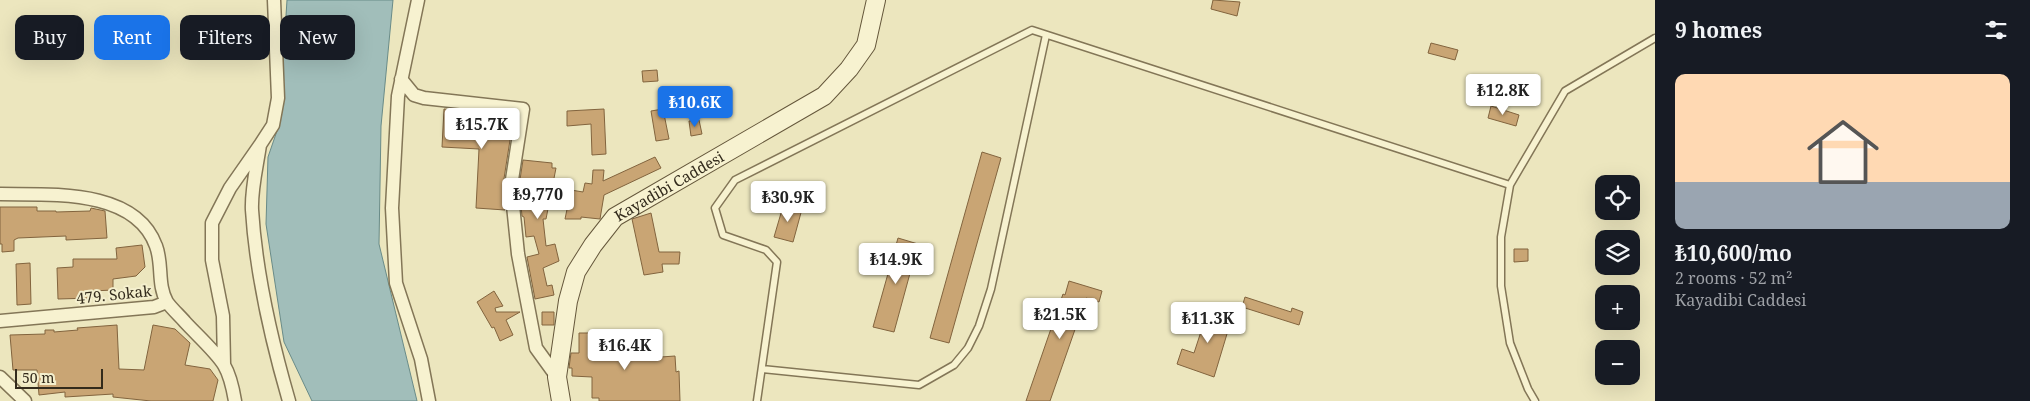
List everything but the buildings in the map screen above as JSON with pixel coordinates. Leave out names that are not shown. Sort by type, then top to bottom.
[{"type":"street","points":[[224,364],[223,316],[212,260],[212,223],[230,188],[274,124],[278,98],[274,0]]},
{"type":"street","points":[[418,0],[398,96],[392,208],[396,283],[421,359],[429,401]]},
{"type":"street","name":"Kayadibi Caddesi","points":[[561,401],[557,377],[568,301],[576,272],[593,244],[615,217],[824,96],[849,69],[866,45],[876,0]]},
{"type":"street","points":[[402,79],[414,95],[424,98],[523,110],[511,186],[518,254],[536,348],[557,377]]},
{"type":"street","points":[[260,145],[252,208],[260,276],[271,332],[289,401]]},
{"type":"street","points":[[0,194],[78,196],[108,202],[134,218],[147,228],[157,247],[160,277],[167,302]]},
{"type":"street","name":"479. Sokak","points":[[0,321],[154,307],[167,302],[224,364],[232,384],[235,401]]},
{"type":"street","points":[[0,377],[25,401]]},
{"type":"lane","points":[[758,401],[777,262],[766,250],[723,235],[715,208],[735,180],[1032,30],[1510,185]]},
{"type":"lane","points":[[762,369],[919,385],[938,376],[954,365],[968,348],[979,326],[991,289],[1046,35]]},
{"type":"lane","points":[[1534,401],[1510,343],[1501,286],[1501,237],[1510,185],[1565,91],[1655,38]]},
{"type":"water","points":[[287,0],[393,0],[381,126],[379,244],[417,401],[312,401],[284,342],[266,224],[268,157],[279,125],[283,60],[355,60],[355,15],[286,15]]}]
